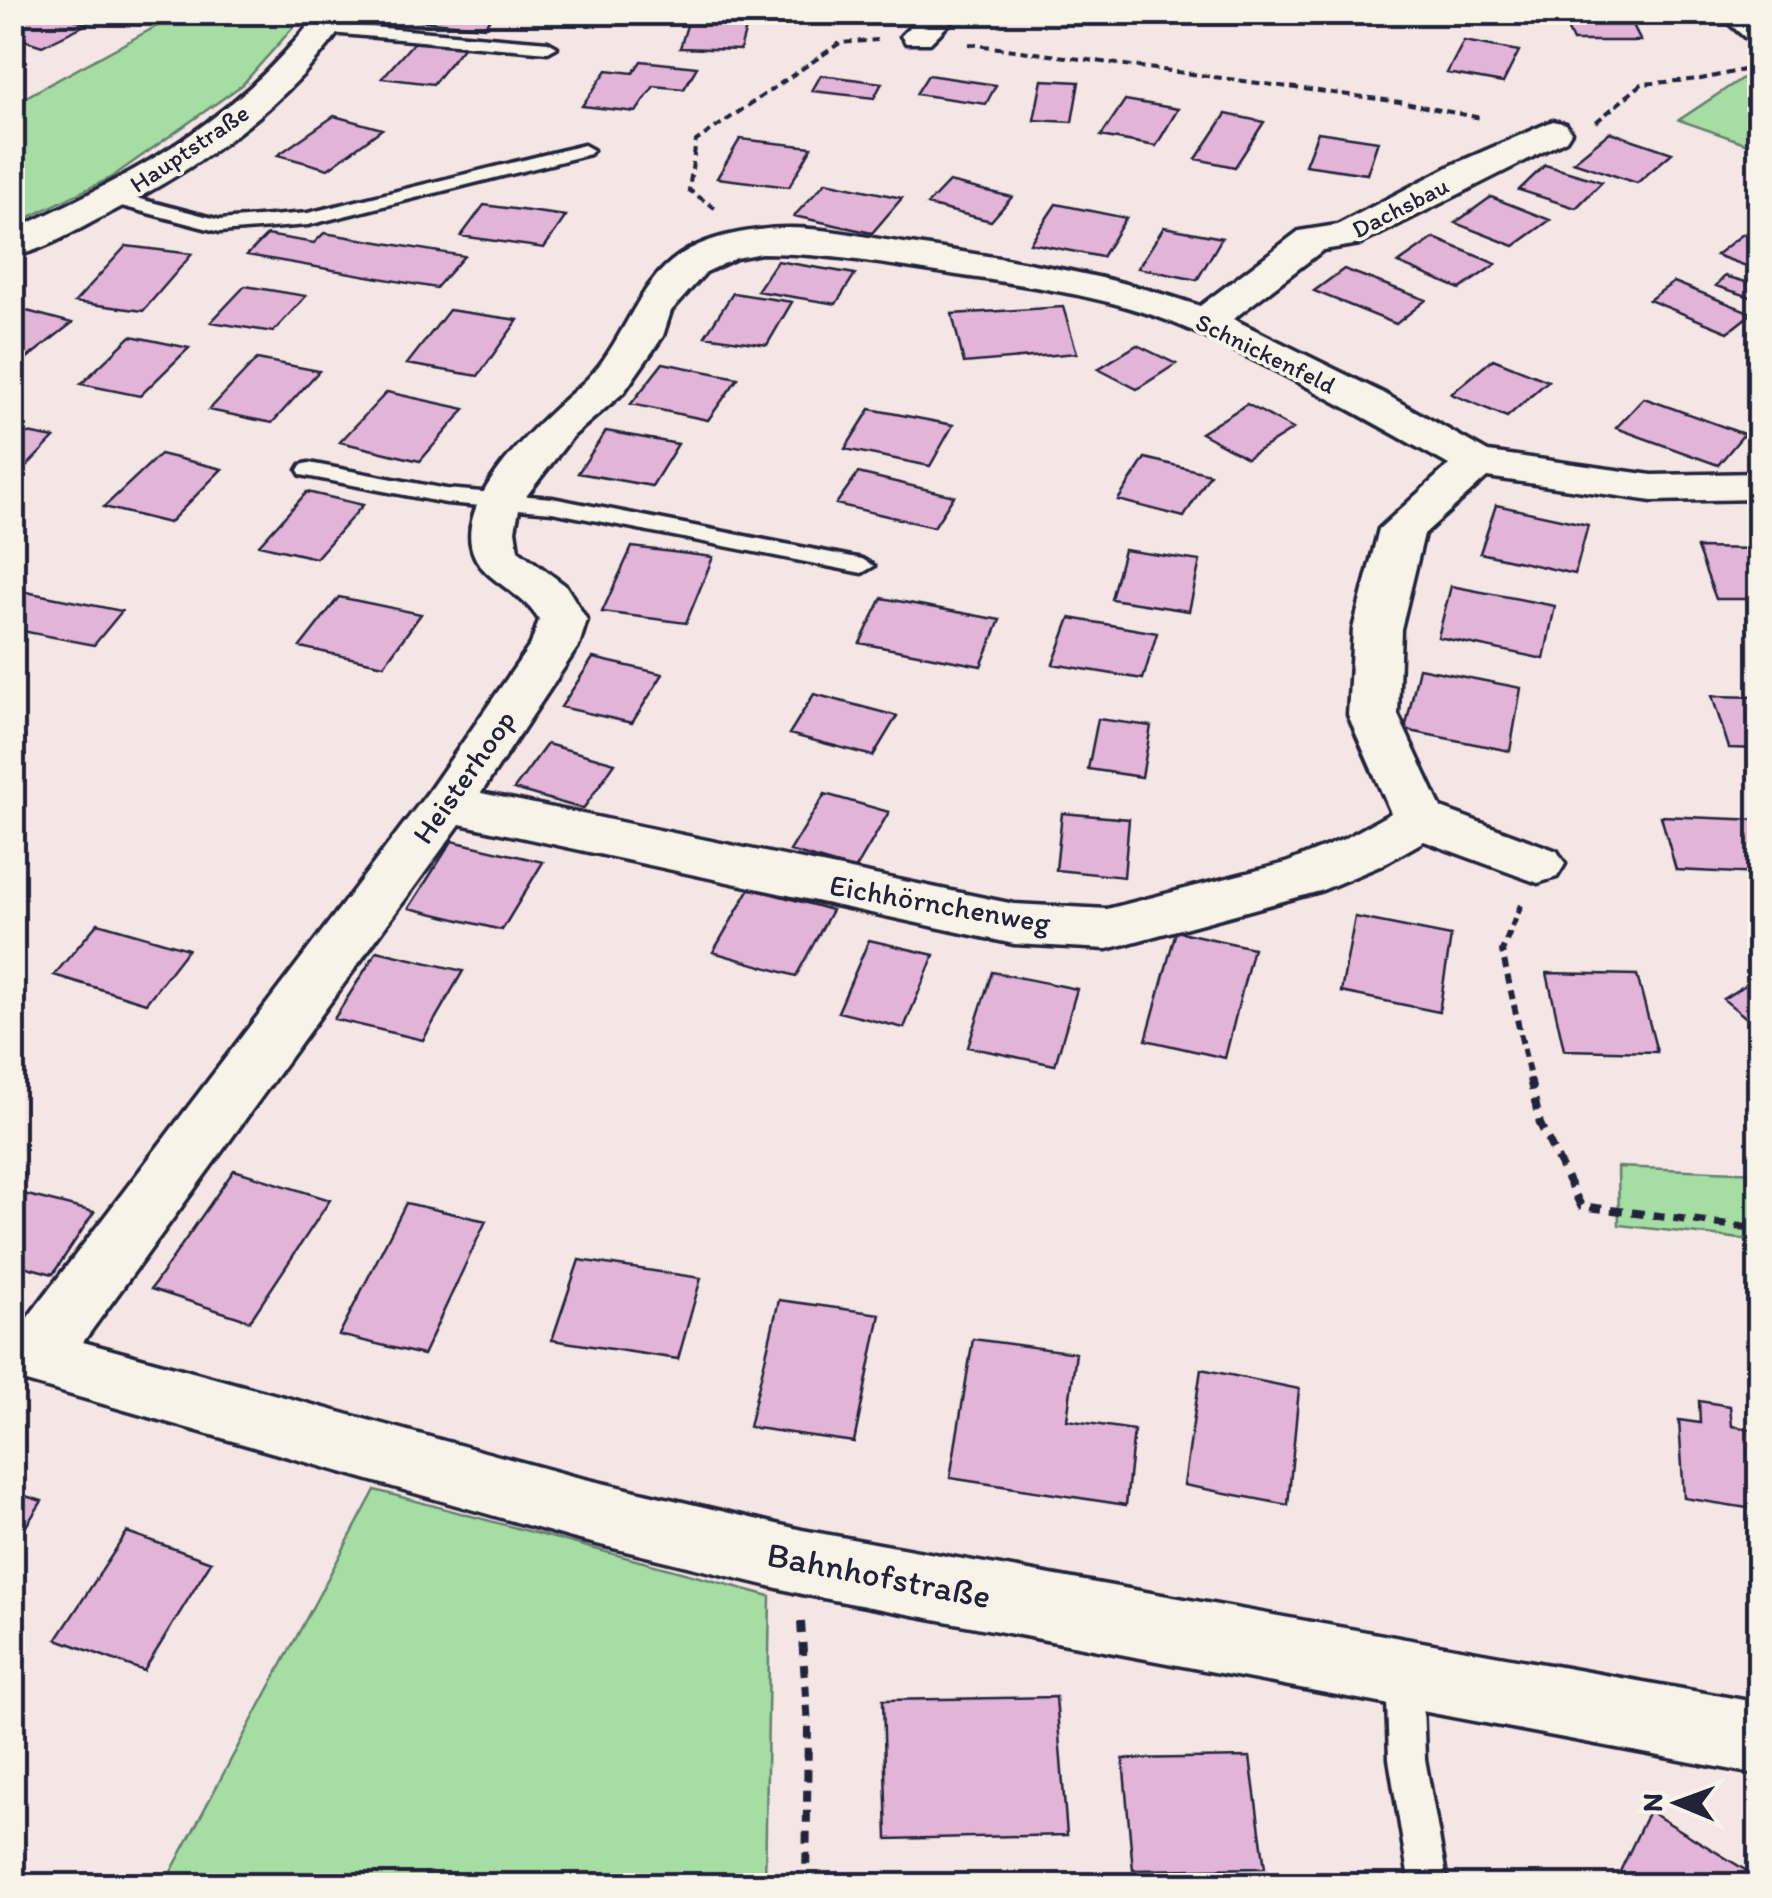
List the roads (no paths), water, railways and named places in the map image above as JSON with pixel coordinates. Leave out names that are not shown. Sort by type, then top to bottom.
[{"type":"street","points":[[918,36],[945,12]]},
{"type":"street","points":[[1732,12],[1760,33]]},
{"type":"street","name":"Hauptstraße","points":[[12,246],[113,198],[189,154],[280,82],[331,20]]},
{"type":"street","name":"Dachsbau","points":[[1205,321],[1313,238],[1346,236],[1465,172],[1552,132]]},
{"type":"street","name":"Schnickenfeld","points":[[498,502],[557,428],[609,383],[643,336],[652,308],[692,264],[724,249],[761,241],[815,240],[1066,280],[1136,296],[1205,321],[1370,404],[1476,463],[1652,488],[1760,486]]},
{"type":"street","points":[[1476,463],[1402,530],[1377,629],[1373,715],[1420,820],[1538,864]]},
{"type":"street","name":"Heisterhoop","points":[[24,1353],[447,804],[555,645],[563,620],[549,596],[496,555],[492,530],[498,502]]},
{"type":"street","name":"Eichhörnchenweg","points":[[447,804],[1014,924],[1107,930],[1301,878],[1363,852],[1420,820]]},
{"type":"street","name":"Bahnhofstraße","points":[[24,1353],[572,1507],[802,1562],[1760,1739]]},
{"type":"lane","points":[[331,20],[548,47]]},
{"type":"lane","points":[[113,198],[220,226],[308,219],[584,150]]},
{"type":"lane","points":[[309,470],[446,496],[552,505],[862,566]]},
{"type":"lane","points":[[1404,1673],[1407,1759],[1429,1886]]}]
